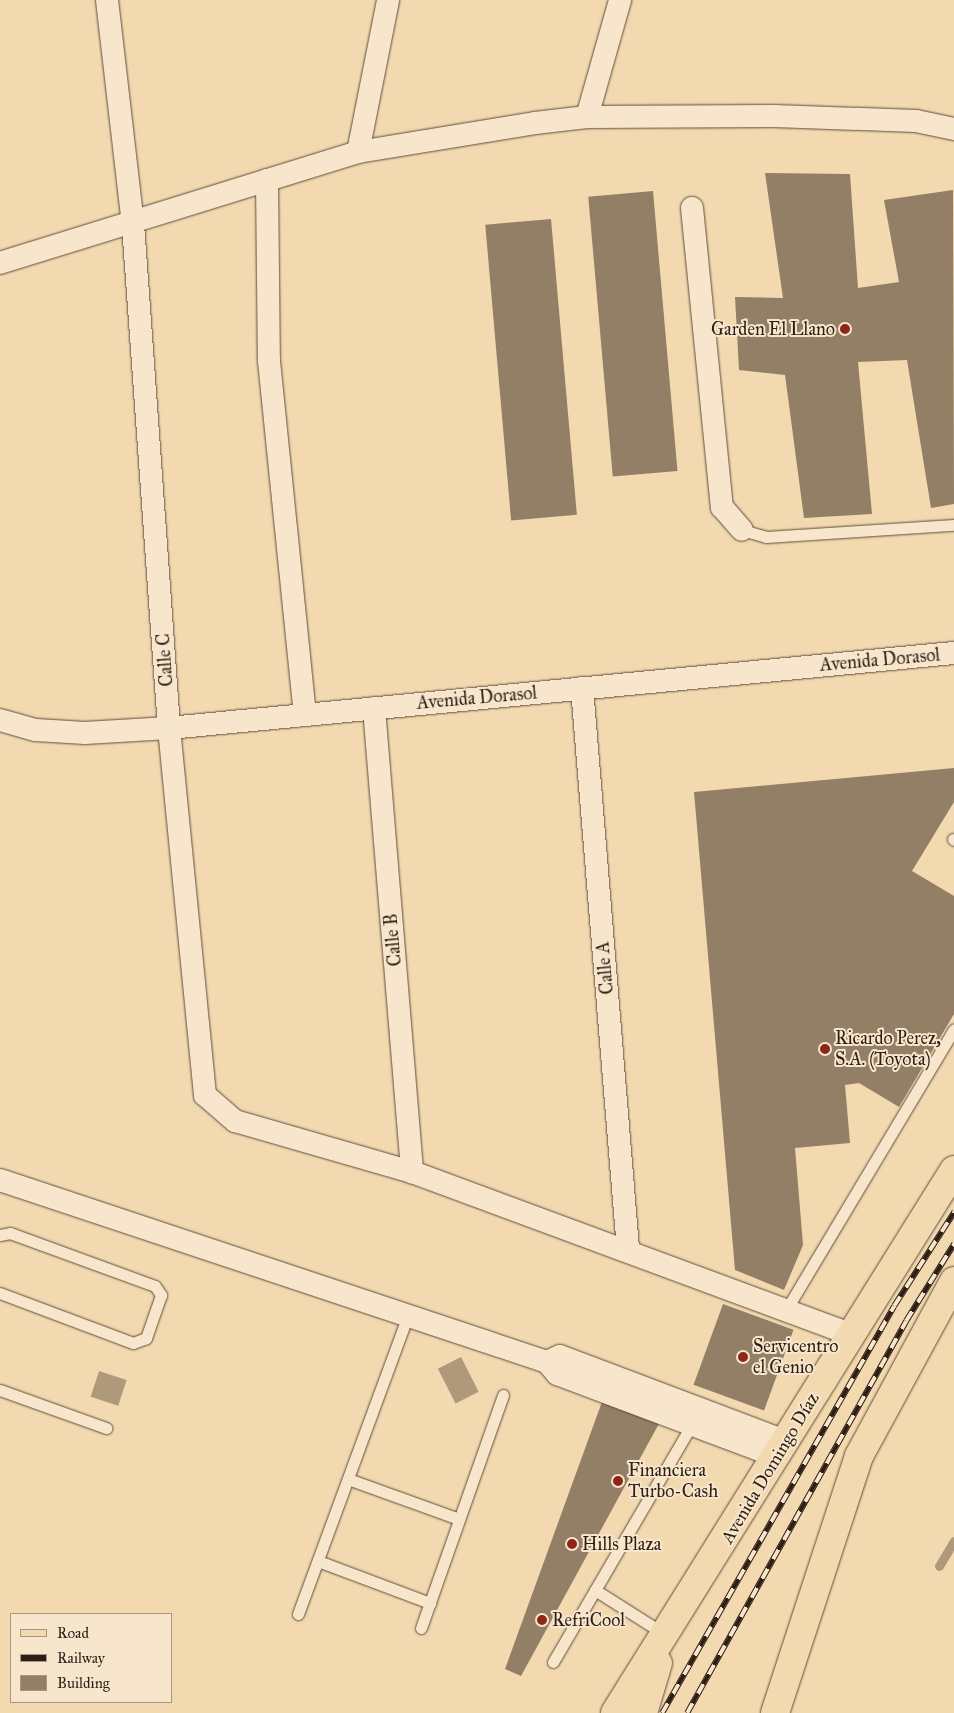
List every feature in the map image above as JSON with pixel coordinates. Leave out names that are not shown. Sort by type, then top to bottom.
[{"type":"main road","name":"Avenida Domingo Díaz","points":[[615,1713],[782,1450],[850,1334],[954,1170]]},
{"type":"main road","points":[[775,1713],[799,1632],[859,1456],[954,1281]]},
{"type":"main road","points":[[758,1713],[799,1632]]},
{"type":"main road","points":[[643,1713],[666,1635]]},
{"type":"street","points":[[358,152],[388,0]]},
{"type":"street","points":[[587,117],[620,0]]},
{"type":"street","name":"Calle C","points":[[111,1],[133,224],[169,728],[205,1095],[235,1121],[412,1172]]},
{"type":"street","points":[[0,263],[133,224],[358,152],[587,117],[784,116],[916,122],[954,129]]},
{"type":"street","points":[[267,180],[269,361],[305,714]]},
{"type":"street","points":[[692,208],[722,507],[742,530]]},
{"type":"street","name":"Avenida Dorasol","points":[[0,720],[36,730],[85,733],[169,728],[954,653]]},
{"type":"street","name":"Calle A","points":[[582,688],[628,1249]]},
{"type":"street","name":"Calle B","points":[[374,708],[412,1172]]},
{"type":"street","points":[[412,1172],[628,1249],[850,1334]]},
{"type":"street","points":[[0,1180],[546,1362],[557,1374],[697,1416],[782,1450]]},
{"type":"lane","points":[[742,530],[766,537],[954,524]]},
{"type":"lane","points":[[786,1310],[954,1029]]},
{"type":"lane","points":[[0,1235],[10,1233],[155,1286],[161,1295],[146,1338],[133,1343],[0,1293]]},
{"type":"lane","points":[[298,1614],[408,1315]]},
{"type":"lane","points":[[0,1390],[106,1428]]},
{"type":"lane","points":[[421,1628],[503,1395]]},
{"type":"lane","points":[[553,1662],[697,1416]]},
{"type":"lane","points":[[348,1479],[459,1519]]},
{"type":"lane","points":[[318,1561],[430,1603]]},
{"type":"lane","points":[[595,1590],[666,1635]]},
{"type":"shaded area","points":[[461,1357],[479,1392],[456,1404],[438,1369]]},
{"type":"shaded area","points":[[99,1371],[127,1380],[118,1406],[91,1397]]},
{"type":"building","name":"Garden El Llano","points":[[765,173],[850,174],[858,288],[899,282],[884,200],[953,190],[954,504],[931,508],[907,360],[858,362],[872,514],[804,518],[785,375],[739,370],[735,297],[783,298]]},
{"type":"building","points":[[653,191],[677,471],[613,477],[588,197]]},
{"type":"building","points":[[551,219],[577,515],[511,521],[485,225]]},
{"type":"building","name":"Ricardo Perez, S.A. (Toyota)","points":[[954,768],[954,802],[912,871],[954,896],[954,1014],[899,1107],[859,1083],[845,1085],[850,1143],[795,1148],[803,1245],[784,1290],[735,1270],[694,792]]},
{"type":"building","name":"Servicentro el Genio","points":[[723,1304],[793,1330],[764,1410],[694,1385]]},
{"type":"building","name":"Hills Plaza","points":[[603,1399],[661,1420],[521,1676],[505,1669]]},
{"type":"waterway","points":[[939,1566],[954,1541]]},
{"type":"railway","points":[[662,1713],[894,1306],[954,1212]]},
{"type":"railway","points":[[687,1713],[906,1321],[954,1244]]},
{"type":"place","name":"Garden El Llano","points":[[845,329]]},
{"type":"place","name":"Ricardo Perez, S.A. (Toyota)","points":[[825,1049]]},
{"type":"place","name":"Servicentro el Genio","points":[[743,1357]]},
{"type":"place","name":"Financiera Turbo-Cash","points":[[618,1481]]},
{"type":"place","name":"Hills Plaza","points":[[572,1544]]},
{"type":"place","name":"RefriCool","points":[[542,1620]]}]
